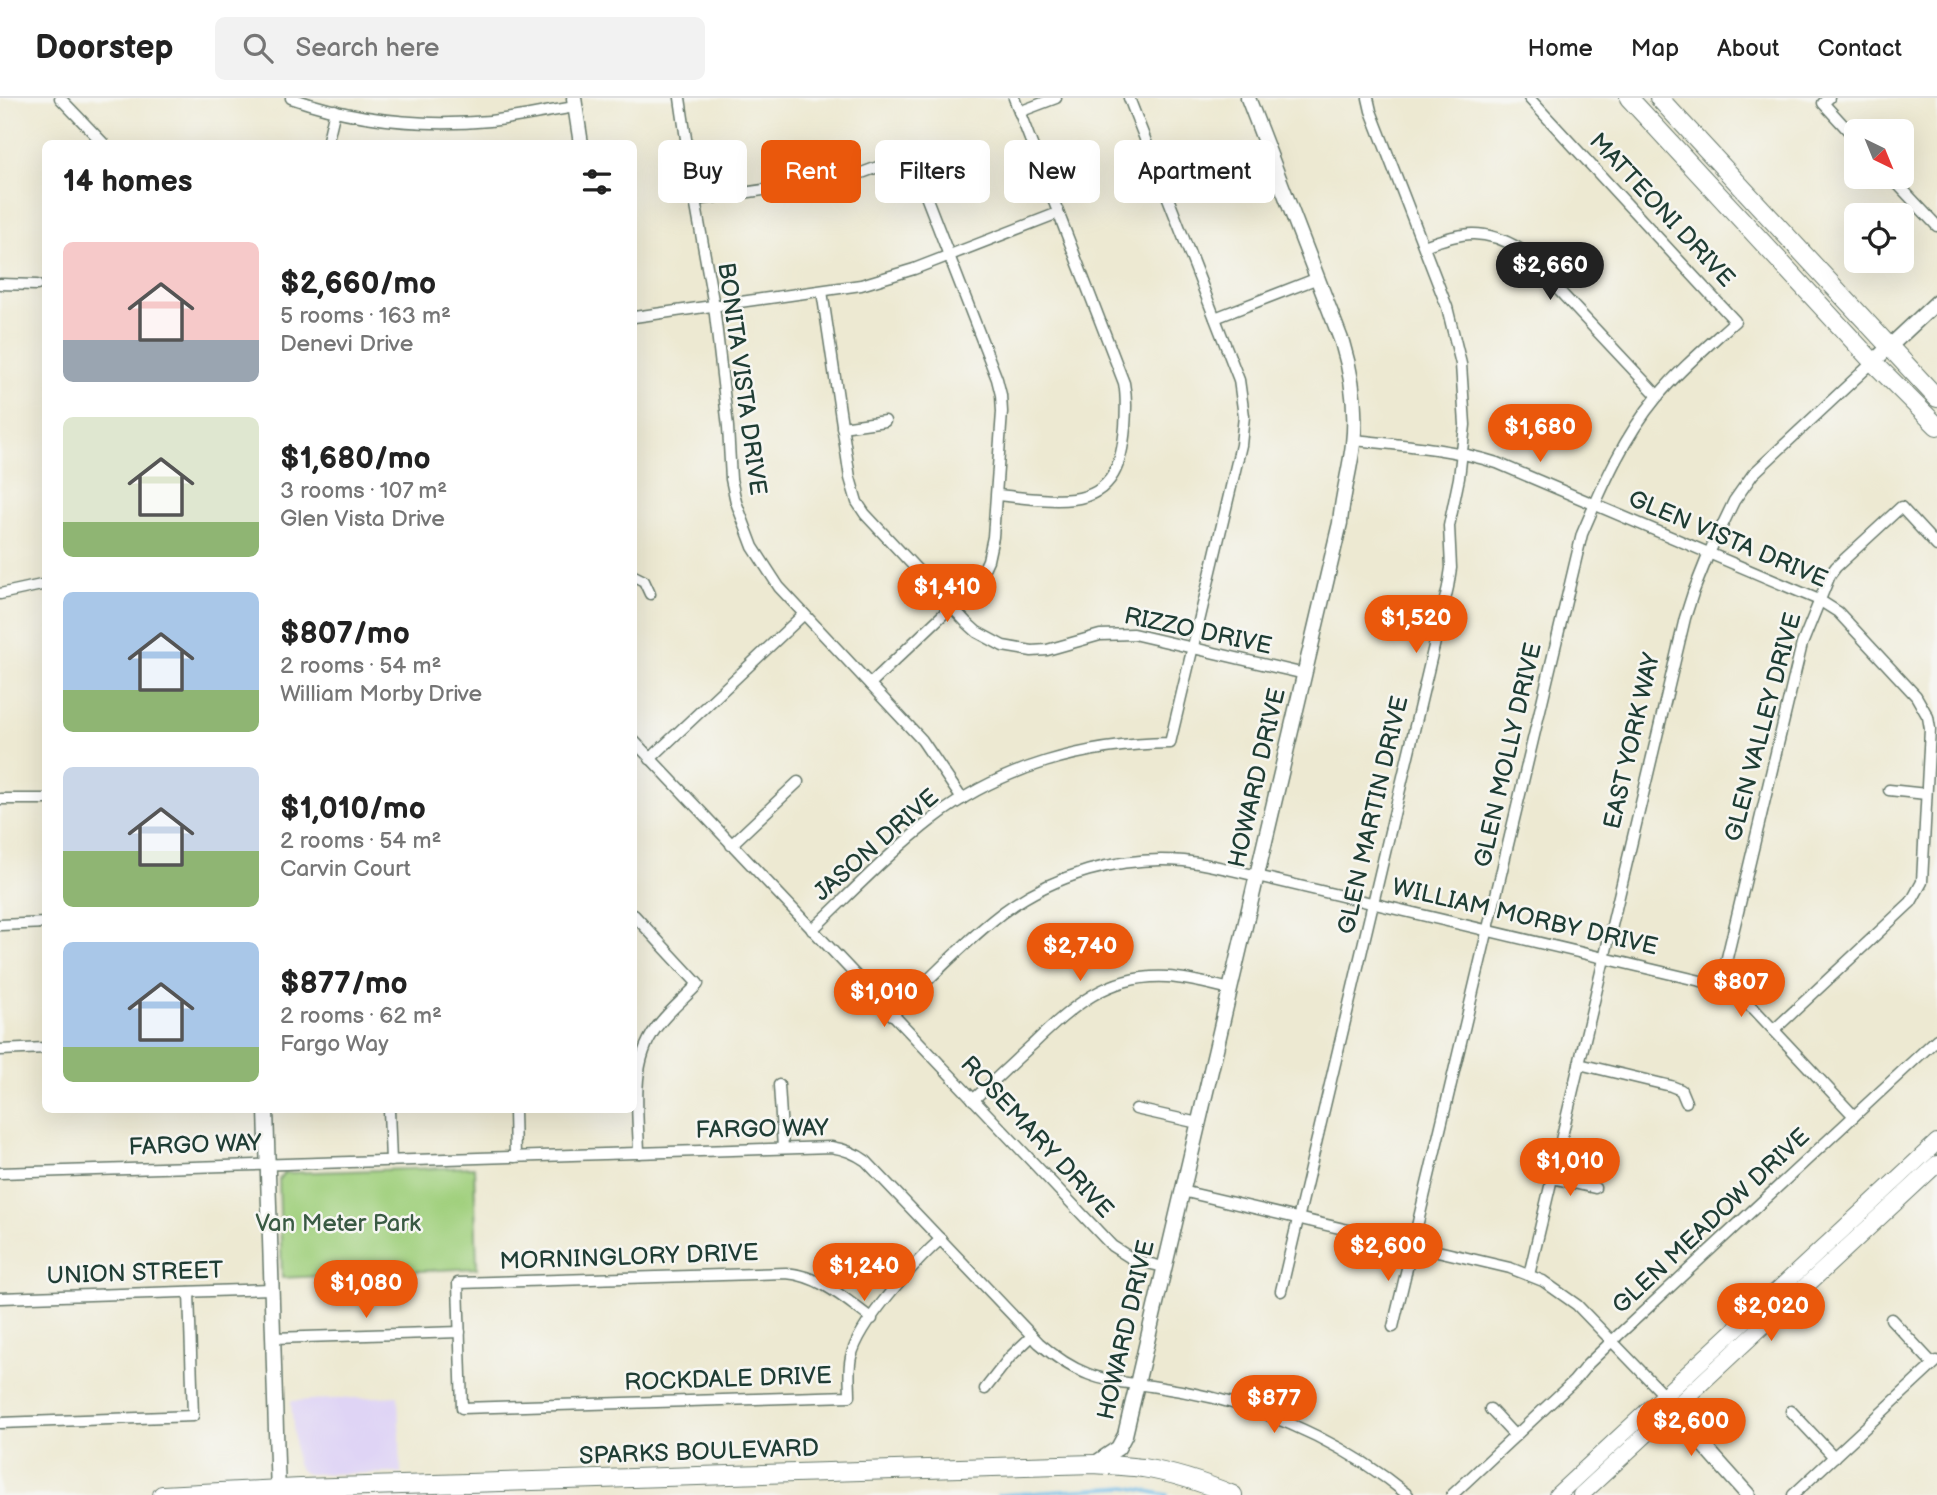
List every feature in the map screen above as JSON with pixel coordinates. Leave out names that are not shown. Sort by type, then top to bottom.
[{"type":"main road","points":[[1629,98],[1874,362],[1937,426]]},
{"type":"main road","points":[[1659,98],[1937,398]]},
{"type":"main road","points":[[1581,1495],[1668,1403],[1937,1142]]},
{"type":"main road","points":[[1557,1495],[1668,1403],[1937,1164]]},
{"type":"main road","name":"SPARKS BOULEVARD","points":[[162,1495],[1094,1464],[1143,1468],[1206,1484],[1233,1495]]},
{"type":"street","points":[[60,98],[100,140]]},
{"type":"street","points":[[292,98],[335,110],[391,120],[449,123],[493,120],[575,102],[580,140]]},
{"type":"street","name":"BONITA VISTA DRIVE","points":[[680,98],[686,140]]},
{"type":"street","points":[[997,495],[1063,500],[1085,496],[1106,484],[1114,474],[1123,452],[1127,409],[1124,383],[1014,98]]},
{"type":"street","points":[[1019,112],[1056,98]]},
{"type":"street","points":[[1129,98],[1239,380],[1243,398],[1243,433],[1193,648]]},
{"type":"street","name":"HOWARD DRIVE","points":[[1094,1464],[1118,1448],[1125,1435],[1340,523],[1353,440],[1353,391],[1342,342],[1248,98]]},
{"type":"street","name":"GLEN MARTIN DRIVE","points":[[1281,1291],[1448,587],[1451,568],[1449,526],[1463,453],[1464,393],[1461,364],[1447,307],[1368,98]]},
{"type":"street","name":"MATTEONI DRIVE","points":[[1529,98],[1735,321]]},
{"type":"street","points":[[1829,98],[1823,103],[1844,126]]},
{"type":"street","points":[[328,140],[335,110]]},
{"type":"street","points":[[747,192],[838,179],[875,169],[910,155],[997,379],[1002,412],[997,495],[988,560],[973,586],[870,684]]},
{"type":"street","points":[[1902,189],[1937,226]]},
{"type":"street","name":"BONITA VISTA DRIVE","points":[[696,203],[714,306],[731,479],[748,536],[779,587],[922,740],[962,799]]},
{"type":"street","points":[[637,317],[861,285],[949,256],[1058,213]]},
{"type":"street","points":[[1424,246],[1451,236],[1480,233],[1494,236],[1520,249],[1658,396]]},
{"type":"street","points":[[1215,318],[1318,278]]},
{"type":"street","points":[[0,284],[37,285]]},
{"type":"street","name":"RIZZO DRIVE","points":[[822,291],[852,488],[861,508],[977,632],[1003,646],[1048,650],[1085,638],[1117,633],[1133,634],[1305,674]]},
{"type":"street","name":"EAST YORK WAY","points":[[1529,1275],[1685,618],[1709,553],[1734,501],[1753,474],[1937,302]]},
{"type":"street","name":"GLEN MOLLY DRIVE","points":[[1394,1328],[1578,551],[1595,504],[1623,446],[1639,420],[1676,376],[1735,321]]},
{"type":"street","points":[[842,427],[885,421]]},
{"type":"street","name":"GLEN VISTA DRIVE","points":[[1353,440],[1438,448],[1497,463],[1819,600],[1838,612],[1916,696],[1928,717],[1930,730],[1922,882],[1918,892],[1911,902],[1774,1030]]},
{"type":"street","name":"GLEN VALLEY DRIVE","points":[[1720,987],[1802,644],[1830,575],[1901,507],[1937,546]]},
{"type":"street","points":[[637,578],[644,581],[650,594]]},
{"type":"street","points":[[0,594],[42,585]]},
{"type":"street","points":[[650,759],[804,614]]},
{"type":"street","name":"JASON DRIVE","points":[[812,930],[913,834],[962,799],[996,780],[1049,760],[1109,746],[1170,743],[1193,648]]},
{"type":"street","name":"ROSEMARY DRIVE","points":[[637,744],[1112,1246],[1134,1260],[1164,1268]]},
{"type":"street","points":[[731,845],[798,782]]},
{"type":"street","points":[[1889,790],[1926,794]]},
{"type":"street","points":[[0,799],[42,799]]},
{"type":"street","name":"WILLIAM MORBY DRIVE","points":[[892,1015],[1002,914],[1023,899],[1070,876],[1123,863],[1181,861],[1206,864],[1373,903],[1720,987],[1754,1009],[1854,1116]]},
{"type":"street","points":[[637,918],[698,984],[660,1022],[644,1048],[637,1078],[639,1153]]},
{"type":"street","points":[[0,925],[42,923]]},
{"type":"street","points":[[973,1100],[1068,1011],[1108,987],[1145,978],[1165,977],[1230,989]]},
{"type":"street","name":"GLEN MEADOW DRIVE","points":[[1452,1495],[1574,1381],[1612,1341],[1937,1039]]},
{"type":"street","points":[[0,1050],[42,1048]]},
{"type":"street","points":[[1579,1064],[1671,1086],[1681,1090],[1686,1102]]},
{"type":"street","points":[[779,1085],[783,1148]]},
{"type":"street","points":[[1136,1109],[1198,1123]]},
{"type":"street","points":[[266,1113],[278,1493]]},
{"type":"street","points":[[389,1113],[391,1161]]},
{"type":"street","points":[[514,1113],[515,1157]]},
{"type":"street","name":"FARGO WAY","points":[[0,1173],[783,1148],[843,1149],[866,1161],[1032,1336],[1055,1357],[1071,1367],[1107,1380],[1215,1398],[1284,1421],[1348,1454],[1408,1495]]},
{"type":"street","points":[[1552,1178],[1595,1188]]},
{"type":"street","points":[[1182,1191],[1510,1268],[1561,1292],[1612,1341],[1748,1495]]},
{"type":"street","name":"ROCKDALE DRIVE","points":[[460,1332],[462,1408],[850,1396],[849,1368],[856,1343],[911,1268],[941,1239]]},
{"type":"street","name":"MORNINGLORY DRIVE","points":[[460,1332],[458,1283],[786,1272],[822,1283],[872,1320]]},
{"type":"street","name":"UNION STREET","points":[[0,1298],[272,1289]]},
{"type":"street","points":[[0,1423],[193,1416],[189,1292]]},
{"type":"street","points":[[1793,1495],[1935,1363],[1891,1318]]},
{"type":"street","points":[[274,1338],[460,1332]]},
{"type":"street","points":[[985,1389],[1010,1357],[1032,1336]]},
{"type":"street","points":[[1490,1409],[1515,1436]]},
{"type":"street","points":[[1791,1411],[1834,1457]]},
{"type":"shaded area","points":[[398,1396],[401,1473],[307,1474],[301,1471],[296,1463],[291,1401]]},
{"type":"green space","name":"Van Meter Park","points":[[474,1167],[477,1268],[282,1278],[279,1179],[284,1173]]},
{"type":"waterway","points":[[998,1495],[1127,1487],[1167,1495]]}]
